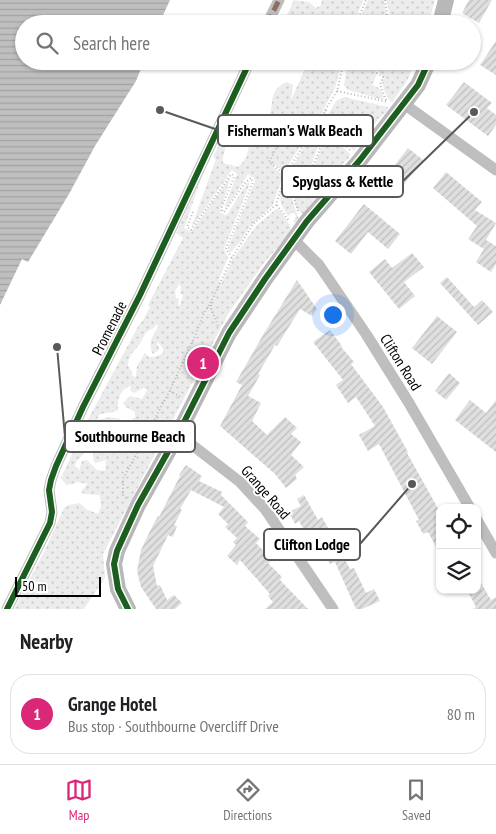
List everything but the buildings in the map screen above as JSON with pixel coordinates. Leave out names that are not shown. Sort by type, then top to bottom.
[{"type":"street","points":[[272,15],[278,0]]},
{"type":"street","points":[[442,15],[446,0]]},
{"type":"street","name":"Promenade","points":[[7,609],[50,523],[52,512],[49,490],[50,480],[63,450],[97,378],[140,295],[246,70]]},
{"type":"street","points":[[128,609],[118,589],[114,564],[117,551],[138,505],[178,434],[229,333],[300,231],[404,104],[418,85],[425,70]]},
{"type":"street","points":[[404,104],[496,170]]},
{"type":"street","name":"Clifton Road","points":[[300,231],[319,265],[409,403],[468,504]]},
{"type":"street","name":"Grange Road","points":[[178,434],[240,482],[265,509],[333,609]]},
{"type":"street","points":[[481,527],[496,553]]},
{"type":"path","points":[[360,15],[366,0]]},
{"type":"path","points":[[386,0],[387,15]]},
{"type":"path","points":[[138,505],[123,495],[123,479],[171,388],[204,312],[211,302],[232,258],[253,224],[276,205],[285,174],[336,91],[342,70]]},
{"type":"path","points":[[379,70],[377,73],[383,77],[380,85],[387,102]]},
{"type":"path","points":[[336,91],[404,104]]},
{"type":"path","points":[[300,231],[299,213],[294,199],[294,188],[313,164],[325,124],[327,107]]},
{"type":"path","points":[[285,174],[269,162],[286,129],[294,115],[302,123],[297,132],[286,129]]},
{"type":"path","points":[[325,124],[360,160]]},
{"type":"path","points":[[194,210],[187,227],[191,230],[232,174],[234,177],[222,207],[224,212],[244,184],[251,178],[253,182],[226,249],[232,258]]},
{"type":"path","points":[[276,205],[292,225],[300,231]]},
{"type":"path","points":[[211,302],[216,324],[229,333]]},
{"type":"shaded area","points":[[0,0],[170,0],[163,15],[15,15],[15,70],[140,70],[136,81],[95,146],[28,262],[22,259],[0,305]]},
{"type":"shaded area","points":[[294,0],[309,2],[316,8],[321,5],[322,0],[363,0],[357,15],[287,15]]},
{"type":"shaded area","points":[[368,0],[384,0],[386,15],[362,15]]},
{"type":"shaded area","points":[[386,0],[435,0],[431,15],[390,15]]},
{"type":"shaded area","points":[[304,70],[340,70],[335,88],[315,125],[284,172],[275,165],[273,167],[283,175],[273,205],[249,227],[241,241],[230,253],[228,248],[255,181],[248,174],[227,207],[225,206],[237,174],[232,170],[191,228],[216,159],[213,157],[220,143],[226,146],[223,163],[238,167],[245,158],[253,136],[270,115],[273,96],[277,88],[287,82],[293,85],[291,100]]},
{"type":"shaded area","points":[[346,70],[377,70],[372,85],[379,88],[384,97],[383,100],[348,90],[344,85]]},
{"type":"shaded area","points":[[380,70],[412,70],[407,81],[391,102],[384,89],[383,76],[378,72]]},
{"type":"shaded area","points":[[344,97],[388,107],[387,111],[369,129],[354,151],[328,125],[326,118],[336,101]]},
{"type":"shaded area","points":[[322,118],[324,120],[312,163],[292,192],[294,207],[299,219],[296,223],[293,222],[296,216],[293,212],[288,216],[282,206],[280,197],[286,177]]},
{"type":"shaded area","points":[[326,129],[350,154],[349,158],[336,170],[303,214],[297,208],[295,194],[317,159]]},
{"type":"shaded area","points":[[202,176],[184,228],[191,232],[231,176],[220,213],[227,215],[247,183],[250,183],[224,249],[228,258],[219,279],[221,284],[233,259],[256,226],[276,209],[279,209],[291,227],[288,235],[264,263],[228,314],[103,554],[105,578],[84,609],[14,609],[45,550],[64,508],[68,505],[80,503],[86,509],[98,514],[101,507],[100,495],[84,494],[81,492],[87,484],[77,482],[66,485],[61,478],[80,436],[86,440],[86,451],[76,462],[75,466],[79,470],[82,461],[87,460],[97,470],[105,471],[106,460],[95,463],[93,451],[96,443],[107,437],[118,440],[125,434],[133,418],[135,418],[135,412],[123,403],[130,396],[142,399],[147,390],[144,388],[134,393],[130,390],[131,386],[124,389],[120,395],[118,410],[99,415],[97,420],[110,417],[120,419],[124,427],[123,431],[120,432],[109,426],[104,427],[100,435],[92,437],[85,425],[150,307],[148,305],[183,238],[176,233]],"holes":[[[179,284],[181,287],[180,294],[183,295],[178,306],[179,299],[176,298],[175,291]],[[157,324],[158,328],[152,337],[151,348],[153,354],[159,350],[158,342],[163,348],[163,353],[155,357],[149,357],[145,353],[137,366],[136,377],[132,376],[128,366],[131,355],[149,330]]]},
{"type":"marked path","points":[[272,15],[279,0]]},
{"type":"cycle path","points":[[7,609],[50,523],[52,512],[49,490],[56,466],[83,407],[140,295],[246,70]]},
{"type":"cycle path","points":[[128,609],[118,589],[114,564],[117,551],[138,505],[178,434],[229,333],[307,221],[360,160],[418,85],[425,70]]},
{"type":"place","name":"Fisherman's Walk Beach","points":[[160,110]]},
{"type":"place","name":"Spyglass & Kettle","points":[[474,112]]},
{"type":"place","name":"Southbourne Beach","points":[[57,347]]},
{"type":"place","name":"Grange Hotel","points":[[203,363]]},
{"type":"place","name":"Clifton Lodge","points":[[412,484]]}]
